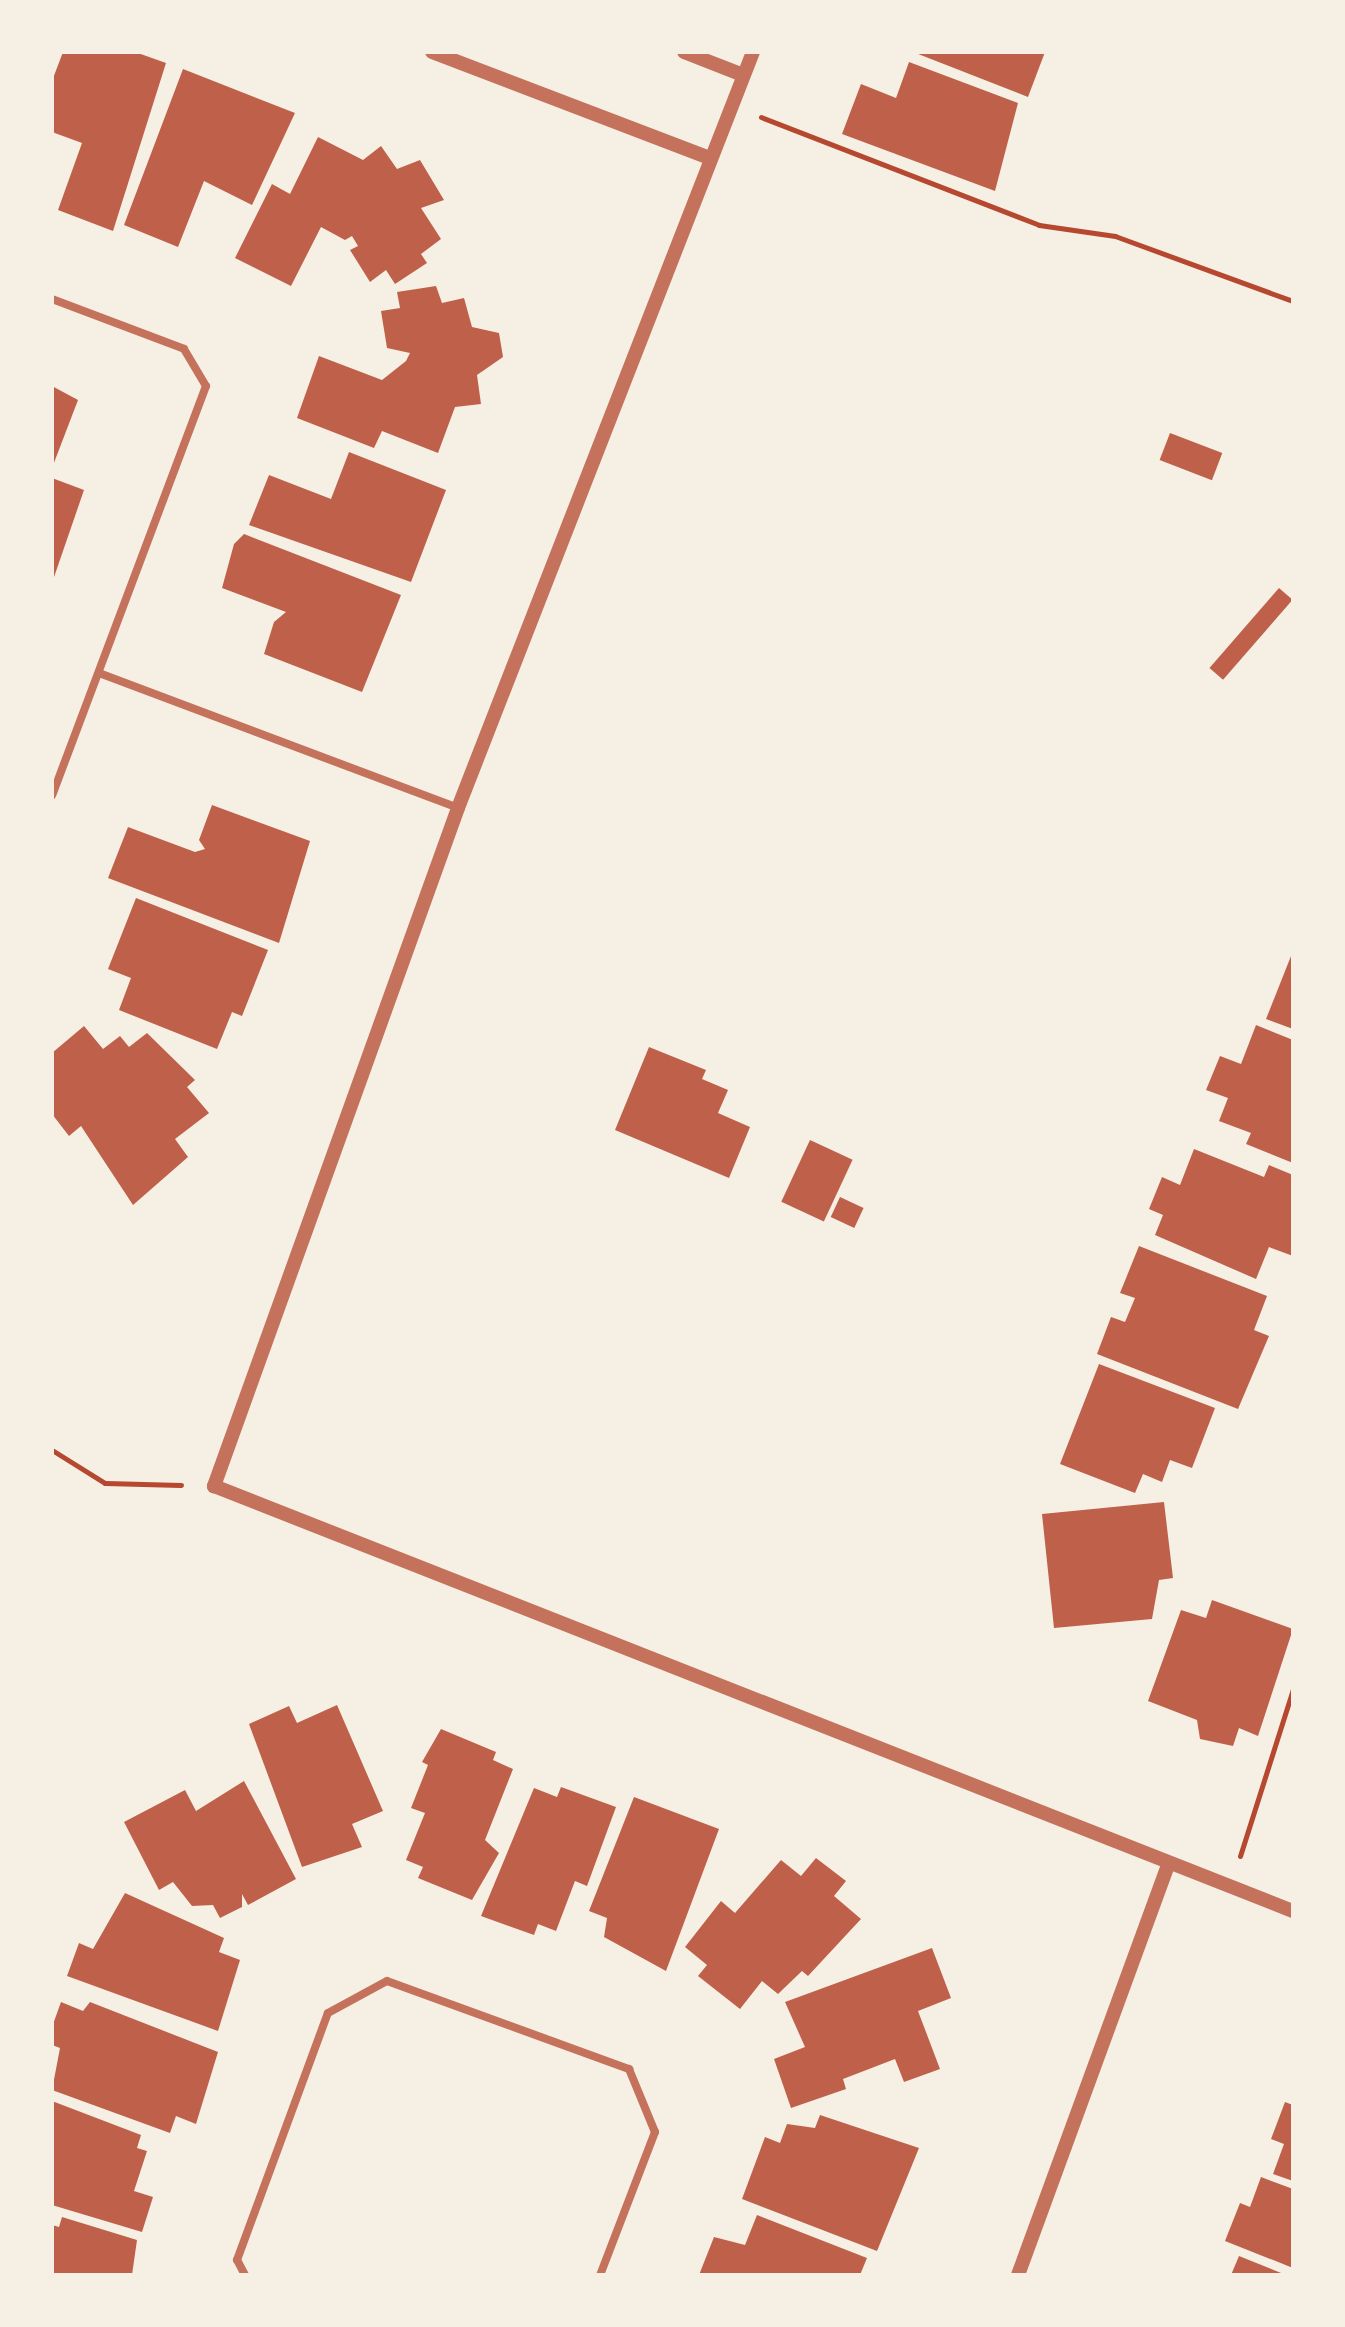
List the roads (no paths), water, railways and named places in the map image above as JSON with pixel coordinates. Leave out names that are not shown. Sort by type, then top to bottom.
[{"type":"street","points":[[432,52],[707,157]]},
{"type":"street","points":[[684,52],[743,75]]},
{"type":"street","points":[[753,52],[707,157],[458,808],[214,1486],[1293,1911]]},
{"type":"street","points":[[52,299],[184,349],[206,386],[52,795]]},
{"type":"street","points":[[99,673],[458,808]]},
{"type":"street","points":[[1018,2275],[1169,1863]]},
{"type":"street","points":[[245,2275],[237,2260],[328,2013],[387,1981],[629,2069],[655,2132],[600,2275]]}]
